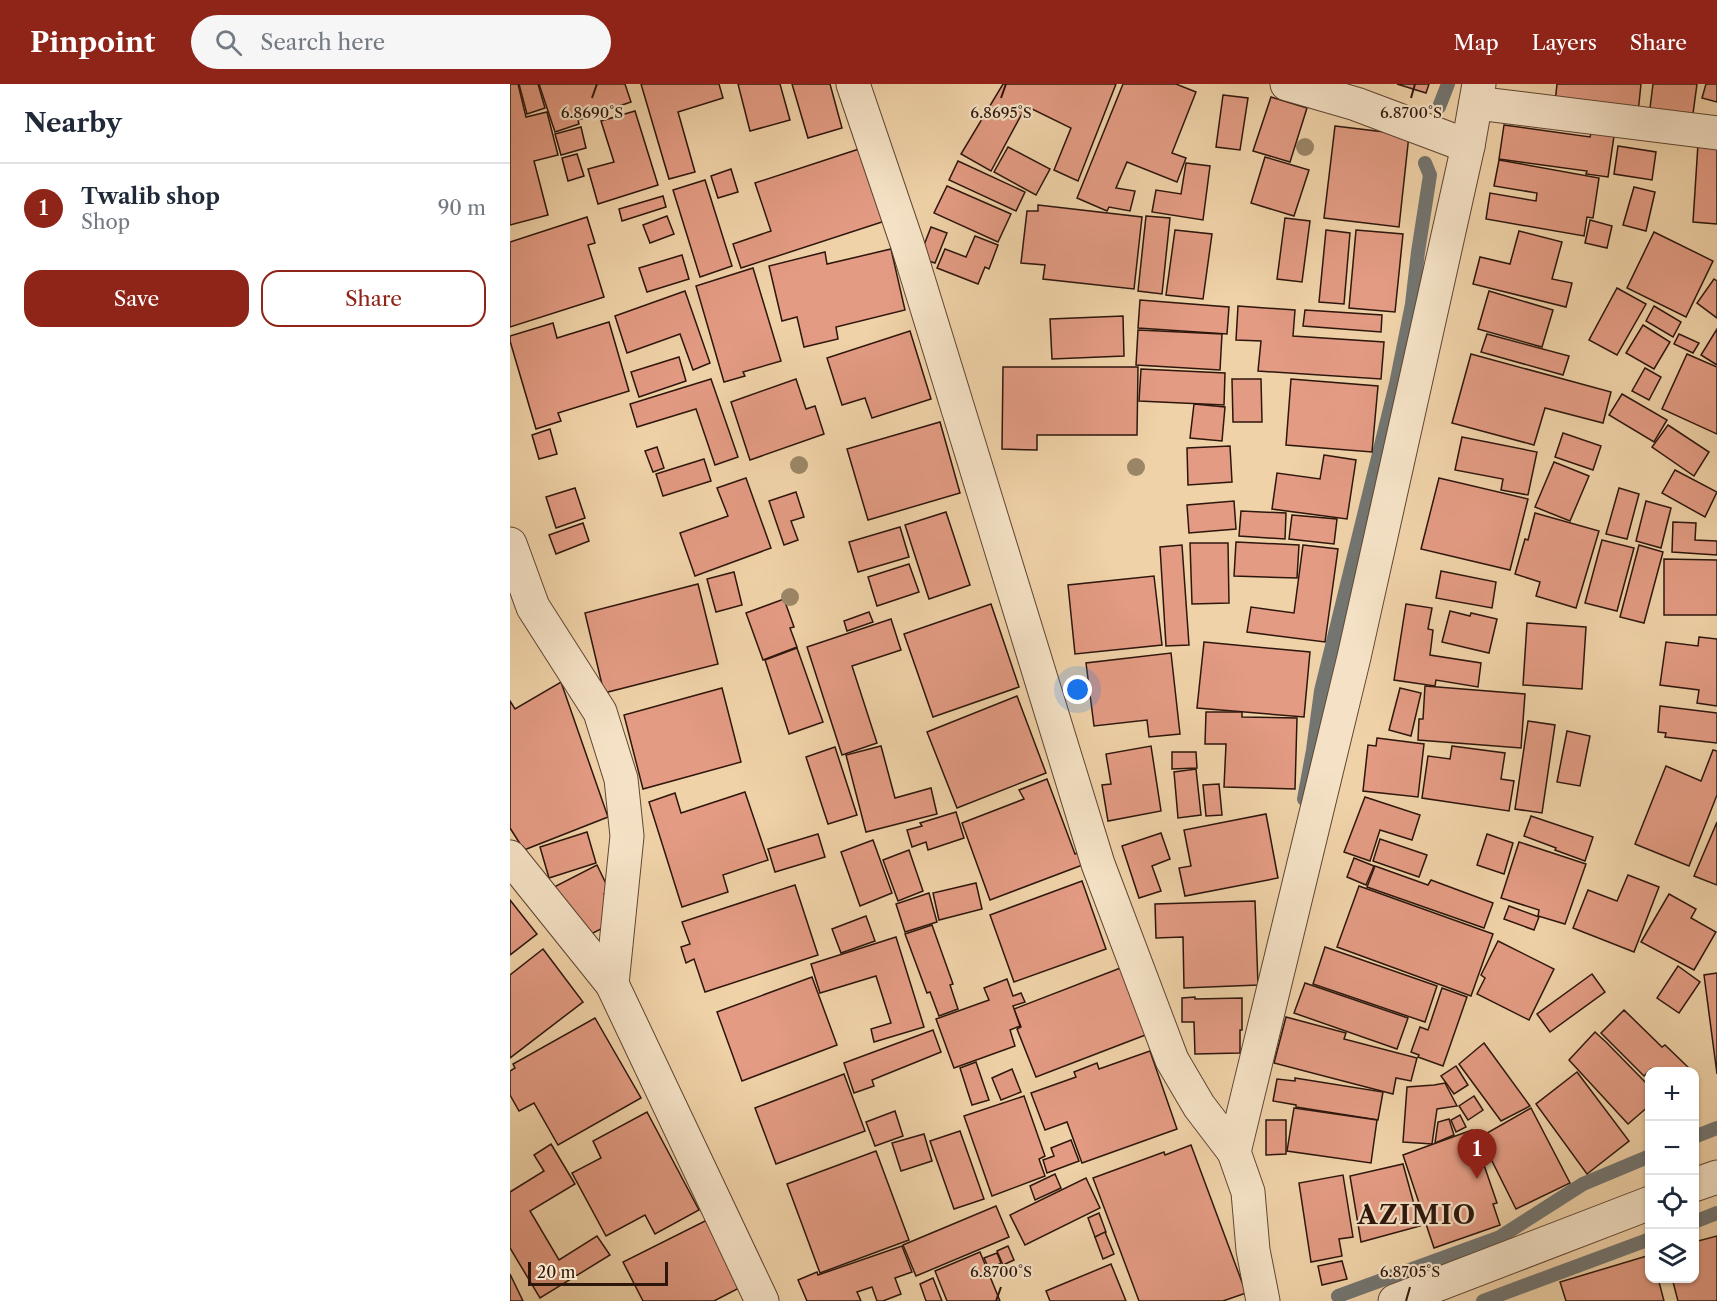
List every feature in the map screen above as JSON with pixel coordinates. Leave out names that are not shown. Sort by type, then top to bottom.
[{"type":"street","points":[[853,84],[907,243],[1098,864],[1172,1060],[1199,1106],[1234,1152],[1248,1192],[1253,1250],[1263,1301]]},
{"type":"street","points":[[1287,84],[1356,104],[1468,146]]},
{"type":"street","points":[[1234,1152],[1354,657],[1478,93],[1717,133]]},
{"type":"street","points":[[510,543],[533,607],[600,712],[621,779],[627,836],[612,984]]},
{"type":"street","points":[[510,857],[612,984],[762,1301]]},
{"type":"street","points":[[1699,1184],[1717,1177]]},
{"type":"street","points":[[1395,1301],[1645,1205]]},
{"type":"building","points":[[510,84],[518,84],[526,117],[547,112],[558,155],[534,161],[548,215],[510,225]]},
{"type":"building","points":[[519,84],[538,84],[545,108],[527,114]]},
{"type":"building","points":[[539,84],[625,84],[631,102],[578,120],[579,124],[555,132]]},
{"type":"building","points":[[641,84],[719,84],[723,98],[678,112],[695,172],[669,179]]},
{"type":"building","points":[[738,84],[780,84],[790,120],[750,131]]},
{"type":"building","points":[[792,84],[830,84],[842,128],[808,138]]},
{"type":"building","points":[[1003,84],[1116,84],[1078,181],[1054,170],[1071,128],[1026,106],[991,171],[961,154]]},
{"type":"building","points":[[1123,84],[1176,84],[1196,92],[1172,153],[1186,158],[1177,182],[1127,162],[1116,188],[1135,191],[1130,211],[1109,207],[1107,211],[1077,198]]},
{"type":"building","points":[[1397,84],[1429,84],[1426,93]]},
{"type":"building","points":[[1557,84],[1641,84],[1638,113],[1555,103]]},
{"type":"building","points":[[1653,84],[1697,84],[1692,121],[1649,116]]},
{"type":"building","points":[[1706,84],[1717,84],[1717,102],[1702,98]]},
{"type":"building","points":[[1223,95],[1248,98],[1240,150],[1216,147]]},
{"type":"building","points":[[1271,97],[1307,108],[1290,162],[1253,151]]},
{"type":"building","points":[[635,111],[658,185],[598,204],[588,169],[614,162],[601,121]]},
{"type":"building","points":[[1504,125],[1590,137],[1591,133],[1614,136],[1608,177],[1586,174],[1587,171],[1499,159]]},
{"type":"building","points":[[1335,126],[1409,135],[1399,227],[1324,218]]},
{"type":"building","points":[[581,127],[586,148],[561,155],[555,134]]},
{"type":"building","points":[[1698,144],[1717,145],[1717,224],[1693,222]]},
{"type":"building","points":[[1618,146],[1656,152],[1652,180],[1614,174]]},
{"type":"building","points":[[1008,147],[1050,169],[1036,195],[994,172]]},
{"type":"building","points":[[862,148],[885,221],[741,268],[733,244],[771,231],[755,183]]},
{"type":"building","points":[[577,154],[584,176],[568,181],[562,158]]},
{"type":"building","points":[[1265,157],[1309,170],[1294,216],[1251,203]]},
{"type":"building","points":[[1499,160],[1599,178],[1593,218],[1587,217],[1584,236],[1486,219],[1490,193],[1536,201],[1537,193],[1494,186]]},
{"type":"building","points":[[958,161],[1025,192],[1016,211],[949,180]]},
{"type":"building","points":[[1186,163],[1210,166],[1203,220],[1152,212],[1156,190],[1181,194]]},
{"type":"building","points":[[731,169],[738,192],[718,198],[711,176]]},
{"type":"building","points":[[705,180],[732,266],[700,277],[673,190]]},
{"type":"building","points":[[947,186],[1011,214],[998,242],[934,213]]},
{"type":"building","points":[[1634,187],[1655,192],[1646,231],[1623,225]]},
{"type":"building","points":[[663,196],[666,207],[622,221],[619,209]]},
{"type":"building","points":[[1038,205],[1142,217],[1134,289],[1043,279],[1045,265],[1021,263],[1027,211],[1038,211]]},
{"type":"building","points":[[667,216],[674,234],[650,243],[643,225]]},
{"type":"building","points":[[1146,216],[1170,218],[1162,294],[1138,291]]},
{"type":"building","points":[[587,217],[595,243],[588,245],[604,297],[510,327],[510,242]]},
{"type":"building","points":[[1285,218],[1310,221],[1302,282],[1277,279]]},
{"type":"building","points":[[1590,220],[1612,226],[1607,248],[1585,243]]},
{"type":"building","points":[[931,227],[947,233],[935,263],[919,258]]},
{"type":"building","points":[[1175,230],[1212,234],[1203,299],[1166,295]]},
{"type":"building","points":[[1326,230],[1350,233],[1344,304],[1319,302]]},
{"type":"building","points":[[1356,230],[1403,234],[1395,312],[1349,308]]},
{"type":"building","points":[[1519,231],[1562,242],[1552,279],[1572,283],[1566,307],[1473,284],[1480,257],[1510,264]]},
{"type":"building","points":[[1654,232],[1713,261],[1686,317],[1627,288]]},
{"type":"building","points":[[975,236],[998,245],[989,269],[985,267],[978,284],[937,268],[945,249],[966,257]]},
{"type":"building","points":[[891,249],[905,310],[836,327],[838,339],[804,347],[797,317],[782,321],[769,266],[825,252],[827,264]]},
{"type":"building","points":[[682,255],[689,279],[647,292],[639,268]]},
{"type":"building","points":[[753,268],[781,361],[743,372],[745,376],[724,382],[696,286]]},
{"type":"building","points":[[1714,279],[1717,281],[1717,318],[1697,303]]},
{"type":"building","points":[[1617,288],[1646,304],[1617,355],[1589,340]]},
{"type":"building","points":[[685,291],[710,363],[693,370],[680,334],[627,353],[615,316]]},
{"type":"building","points":[[1489,291],[1553,310],[1542,347],[1478,329]]},
{"type":"building","points":[[1140,300],[1229,307],[1227,334],[1138,328]]},
{"type":"building","points":[[1238,306],[1295,310],[1293,336],[1384,342],[1381,379],[1258,371],[1261,341],[1236,340]]},
{"type":"building","points":[[1654,306],[1681,322],[1673,337],[1646,321]]},
{"type":"building","points":[[1305,310],[1382,315],[1381,332],[1303,326]]},
{"type":"building","points":[[1123,316],[1124,356],[1052,359],[1050,319]]},
{"type":"building","points":[[609,322],[629,391],[558,413],[561,421],[536,429],[510,336],[553,323],[557,338]]},
{"type":"building","points":[[1643,325],[1670,342],[1654,369],[1626,353]]},
{"type":"building","points":[[1717,329],[1717,365],[1701,355]]},
{"type":"building","points":[[1138,330],[1222,334],[1220,370],[1136,365]]},
{"type":"building","points":[[910,331],[931,399],[872,418],[865,398],[842,405],[827,358]]},
{"type":"building","points":[[1487,334],[1569,356],[1563,375],[1481,352]]},
{"type":"building","points":[[1679,334],[1699,343],[1693,353],[1674,344]]},
{"type":"building","points":[[1471,354],[1611,392],[1603,423],[1545,408],[1534,445],[1452,423]]},
{"type":"building","points":[[1687,354],[1717,367],[1717,434],[1662,409]]},
{"type":"building","points":[[679,357],[686,381],[639,397],[631,372]]},
{"type":"building","points":[[1003,367],[1138,367],[1137,435],[1037,435],[1037,450],[1002,449]]},
{"type":"building","points":[[1645,368],[1661,377],[1649,400],[1632,391]]},
{"type":"building","points":[[1141,369],[1225,373],[1224,405],[1139,401]]},
{"type":"building","points":[[711,379],[738,457],[715,465],[696,409],[637,427],[630,404]]},
{"type":"building","points":[[796,379],[806,409],[815,406],[824,434],[750,460],[731,402]]},
{"type":"building","points":[[1232,379],[1261,379],[1262,422],[1233,422]]},
{"type":"building","points":[[1291,379],[1378,386],[1372,452],[1286,445]]},
{"type":"building","points":[[1622,394],[1667,420],[1654,442],[1609,415]]},
{"type":"building","points":[[1194,404],[1225,407],[1222,441],[1190,438]]},
{"type":"building","points":[[940,422],[960,493],[868,520],[847,449]]},
{"type":"building","points":[[1668,425],[1709,452],[1694,476],[1652,447]]},
{"type":"building","points":[[550,429],[557,454],[539,459],[532,435]]},
{"type":"building","points":[[1563,433],[1601,446],[1593,470],[1555,457]]},
{"type":"building","points":[[1462,437],[1537,452],[1528,495],[1501,490],[1503,479],[1455,470]]},
{"type":"building","points":[[1230,446],[1232,482],[1188,485],[1187,448]]},
{"type":"building","points":[[657,447],[664,468],[653,472],[645,451]]},
{"type":"building","points":[[1324,455],[1356,460],[1347,519],[1272,509],[1277,473],[1320,479]]},
{"type":"building","points":[[704,459],[711,481],[663,496],[656,474]]},
{"type":"building","points":[[1554,462],[1589,476],[1570,521],[1535,507]]},
{"type":"building","points":[[1675,470],[1717,492],[1705,517],[1662,493]]},
{"type":"building","points":[[746,478],[771,548],[695,576],[680,533],[728,516],[717,488]]},
{"type":"building","points":[[1439,478],[1528,499],[1510,570],[1421,549]]},
{"type":"building","points":[[575,488],[585,518],[556,528],[546,497]]},
{"type":"building","points":[[1619,488],[1639,494],[1627,539],[1606,534]]},
{"type":"building","points":[[796,492],[804,517],[791,521],[798,540],[784,545],[769,501]]},
{"type":"building","points":[[1234,501],[1236,529],[1189,533],[1187,505]]},
{"type":"building","points":[[1646,501],[1671,508],[1661,548],[1636,541]]},
{"type":"building","points":[[1241,511],[1286,513],[1285,539],[1239,536]]},
{"type":"building","points":[[946,512],[970,585],[929,599],[905,525]]},
{"type":"building","points":[[1535,513],[1599,531],[1576,608],[1536,596],[1540,582],[1515,574]]},
{"type":"building","points":[[1292,515],[1337,519],[1334,544],[1289,539]]},
{"type":"building","points":[[1673,522],[1696,523],[1695,540],[1717,541],[1717,555],[1672,552]]},
{"type":"building","points":[[583,523],[589,541],[556,554],[549,535]]},
{"type":"building","points":[[900,527],[909,557],[858,572],[849,542]]},
{"type":"building","points":[[1602,540],[1634,548],[1617,611],[1585,603]]},
{"type":"building","points":[[1236,542],[1299,545],[1297,578],[1234,576]]},
{"type":"building","points":[[1190,543],[1228,543],[1229,603],[1192,604]]},
{"type":"building","points":[[1182,545],[1189,645],[1166,646],[1160,547]]},
{"type":"building","points":[[1303,545],[1338,549],[1325,642],[1247,632],[1251,607],[1294,613]]},
{"type":"building","points":[[1639,545],[1663,552],[1644,623],[1620,617]]},
{"type":"building","points":[[1664,559],[1717,560],[1717,615],[1664,615]]},
{"type":"building","points":[[909,564],[919,592],[877,606],[868,577]]},
{"type":"building","points":[[1441,571],[1496,582],[1492,608],[1436,598]]},
{"type":"building","points":[[734,572],[742,605],[716,612],[707,579]]},
{"type":"building","points":[[1154,576],[1162,645],[1075,654],[1068,585]]},
{"type":"building","points":[[698,584],[718,664],[604,693],[585,613]]},
{"type":"building","points":[[784,599],[794,627],[790,628],[797,647],[763,660],[746,613]]},
{"type":"building","points":[[991,604],[1019,687],[933,717],[904,634]]},
{"type":"building","points":[[1406,604],[1432,608],[1428,629],[1433,630],[1430,655],[1481,663],[1478,687],[1436,680],[1435,686],[1394,680]]},
{"type":"building","points":[[1450,611],[1497,619],[1489,653],[1442,642]]},
{"type":"building","points":[[869,612],[873,622],[847,631],[844,621]]},
{"type":"building","points":[[891,619],[901,650],[852,666],[877,743],[842,755],[807,647]]},
{"type":"building","points":[[1527,623],[1586,627],[1582,689],[1523,685]]},
{"type":"building","points":[[1699,637],[1717,639],[1717,706],[1697,703],[1699,690],[1660,685],[1666,642],[1698,646]]},
{"type":"building","points":[[1204,642],[1310,652],[1304,717],[1197,708]]},
{"type":"building","points":[[797,648],[823,722],[789,734],[765,660]]},
{"type":"building","points":[[1171,653],[1180,734],[1149,737],[1147,720],[1094,726],[1086,663]]},
{"type":"building","points":[[561,682],[608,817],[524,850],[510,828],[510,701],[515,709]]},
{"type":"building","points":[[1425,686],[1525,694],[1521,748],[1418,740],[1419,719],[1423,719]]},
{"type":"building","points":[[722,688],[741,762],[643,789],[624,715]]},
{"type":"building","points":[[1400,688],[1421,693],[1411,736],[1389,730]]},
{"type":"building","points":[[1017,696],[1046,773],[957,808],[927,732]]},
{"type":"building","points":[[1660,706],[1717,713],[1717,743],[1665,737],[1666,733],[1658,732]]},
{"type":"building","points":[[1206,712],[1242,712],[1242,717],[1297,718],[1295,789],[1224,787],[1226,744],[1205,744]]},
{"type":"building","points":[[1528,721],[1555,725],[1542,813],[1515,809]]},
{"type":"building","points":[[1567,731],[1590,736],[1580,786],[1557,782]]},
{"type":"building","points":[[1377,738],[1424,744],[1418,797],[1363,791],[1368,745],[1376,746]]},
{"type":"building","points":[[881,746],[895,798],[931,788],[937,814],[866,832],[846,755]]},
{"type":"building","points":[[1151,746],[1161,811],[1108,821],[1102,785],[1111,784],[1106,754]]},
{"type":"building","points":[[1452,746],[1505,753],[1501,779],[1514,781],[1509,811],[1422,798],[1428,756],[1450,759]]},
{"type":"building","points":[[835,747],[857,815],[828,824],[806,757]]},
{"type":"building","points":[[1713,750],[1717,751],[1717,795],[1689,866],[1635,844],[1666,766],[1701,781]]},
{"type":"building","points":[[1172,752],[1196,752],[1197,768],[1172,769]]},
{"type":"building","points":[[1196,769],[1201,815],[1178,818],[1174,772]]},
{"type":"building","points":[[1047,779],[1075,854],[1080,852],[1085,864],[990,900],[962,823],[1024,799],[1019,790]]},
{"type":"building","points":[[1219,784],[1222,815],[1206,816],[1203,785]]},
{"type":"building","points":[[745,792],[768,860],[723,875],[728,892],[682,907],[649,802],[675,793],[681,813]]},
{"type":"building","points":[[1365,797],[1420,815],[1412,840],[1380,830],[1370,861],[1344,852]]},
{"type":"building","points":[[956,812],[964,838],[928,850],[926,842],[912,847],[907,830],[922,826],[920,823]]},
{"type":"building","points":[[1266,814],[1278,878],[1185,896],[1179,868],[1191,866],[1184,830]]},
{"type":"building","points":[[1531,816],[1593,837],[1585,861],[1524,836]]},
{"type":"building","points":[[1717,822],[1717,885],[1694,876]]},
{"type":"building","points":[[587,832],[596,863],[549,878],[540,847]]},
{"type":"building","points":[[1161,833],[1170,859],[1152,866],[1161,891],[1139,898],[1122,846]]},
{"type":"building","points":[[818,834],[825,857],[775,872],[768,849]]},
{"type":"building","points":[[1487,834],[1513,843],[1504,874],[1477,865]]},
{"type":"building","points":[[1380,839],[1427,855],[1419,877],[1373,861]]},
{"type":"building","points":[[873,840],[892,893],[860,906],[841,852]]},
{"type":"building","points":[[1519,842],[1586,864],[1565,924],[1538,916],[1539,910],[1501,898]]},
{"type":"building","points":[[909,850],[923,891],[898,901],[883,860]]},
{"type":"building","points":[[1354,858],[1374,866],[1366,885],[1347,877]]},
{"type":"building","points":[[597,865],[610,892],[604,894],[617,921],[579,940],[554,887]]},
{"type":"building","points":[[1375,866],[1428,885],[1431,880],[1493,903],[1484,928],[1367,887]]},
{"type":"building","points":[[1628,875],[1659,887],[1634,952],[1573,928],[1588,890],[1617,901]]},
{"type":"building","points":[[1082,881],[1106,949],[1014,982],[990,915]]},
{"type":"building","points":[[976,883],[982,909],[939,920],[933,893]]},
{"type":"building","points":[[795,885],[818,955],[705,992],[694,959],[686,963],[681,947],[690,944],[682,922]]},
{"type":"building","points":[[1359,886],[1493,934],[1471,996],[1337,947]]},
{"type":"building","points":[[929,893],[937,922],[905,932],[896,904]]},
{"type":"building","points":[[1669,894],[1696,909],[1691,918],[1716,932],[1694,970],[1641,942]]},
{"type":"building","points":[[510,900],[537,934],[510,955]]},
{"type":"building","points":[[1255,901],[1258,985],[1184,988],[1183,937],[1156,938],[1155,904]]},
{"type":"building","points":[[1509,906],[1539,917],[1534,930],[1504,919]]},
{"type":"building","points":[[866,916],[875,941],[841,953],[832,929]]},
{"type":"building","points":[[932,925],[953,984],[950,985],[958,1009],[939,1016],[930,992],[927,993],[905,934]]},
{"type":"building","points":[[896,937],[924,1027],[874,1042],[871,1029],[891,1023],[876,976],[820,993],[811,964]]},
{"type":"building","points":[[1498,941],[1554,969],[1529,1020],[1477,994],[1485,978],[1481,975]]},
{"type":"building","points":[[1325,947],[1437,986],[1425,1022],[1313,984]]},
{"type":"building","points":[[543,949],[583,1002],[510,1058],[510,975]]},
{"type":"building","points":[[1678,966],[1700,982],[1679,1013],[1657,998]]},
{"type":"building","points":[[1123,967],[1148,1034],[1036,1077],[1017,1029],[1021,1027],[1014,1009]]},
{"type":"building","points":[[1717,973],[1717,1074],[1704,975]]},
{"type":"building","points":[[1592,974],[1605,992],[1550,1032],[1537,1014]]},
{"type":"building","points":[[812,977],[837,1045],[742,1081],[717,1012]]},
{"type":"building","points":[[1007,979],[1013,996],[1021,993],[1025,1002],[1013,1006],[1020,1026],[1010,1030],[1015,1046],[954,1068],[936,1019],[989,1000],[984,988]]},
{"type":"building","points":[[1305,983],[1408,1018],[1397,1049],[1294,1013]]},
{"type":"building","points":[[1442,988],[1467,997],[1443,1066],[1411,1052],[1420,1027],[1428,1030]]},
{"type":"building","points":[[1195,997],[1195,999],[1242,998],[1240,1053],[1195,1054],[1194,1022],[1182,1022],[1182,998]]},
{"type":"building","points":[[1624,1010],[1662,1047],[1665,1045],[1688,1067],[1645,1067],[1644,1076],[1601,1033]]},
{"type":"building","points":[[1286,1017],[1346,1033],[1344,1039],[1417,1058],[1411,1081],[1396,1078],[1393,1094],[1274,1063]]},
{"type":"building","points":[[595,1018],[641,1098],[558,1145],[534,1103],[519,1111],[510,1095],[510,1071],[515,1068],[513,1064]]},
{"type":"building","points":[[933,1030],[941,1052],[872,1080],[874,1086],[854,1093],[844,1063]]},
{"type":"building","points":[[1595,1032],[1645,1082],[1645,1109],[1628,1124],[1569,1060]]},
{"type":"building","points":[[1484,1043],[1530,1106],[1501,1121],[1459,1064]]},
{"type":"building","points":[[1150,1051],[1177,1129],[1082,1163],[1067,1122],[1045,1130],[1031,1093],[1076,1077],[1074,1072],[1097,1063],[1099,1069]]},
{"type":"building","points":[[976,1062],[989,1100],[972,1105],[960,1068]]},
{"type":"building","points":[[1456,1066],[1468,1085],[1454,1094],[1441,1076]]},
{"type":"building","points":[[1012,1069],[1021,1092],[1001,1100],[992,1078]]},
{"type":"building","points":[[1577,1072],[1629,1141],[1587,1174],[1536,1104]]},
{"type":"building","points":[[844,1074],[865,1131],[776,1164],[755,1108]]},
{"type":"building","points":[[1295,1078],[1383,1092],[1378,1120],[1296,1107],[1296,1105],[1273,1101],[1277,1079],[1295,1081]]},
{"type":"building","points":[[1445,1083],[1457,1106],[1437,1109],[1432,1144],[1403,1142],[1407,1087]]},
{"type":"building","points":[[1024,1096],[1045,1156],[1039,1159],[1045,1176],[992,1196],[964,1116]]},
{"type":"building","points":[[1474,1096],[1483,1110],[1468,1120],[1459,1106]]},
{"type":"building","points":[[1294,1108],[1377,1120],[1371,1163],[1287,1151]]},
{"type":"building","points":[[1531,1108],[1570,1183],[1516,1209],[1480,1137]]},
{"type":"building","points":[[895,1111],[903,1136],[875,1146],[866,1122]]},
{"type":"building","points":[[647,1112],[699,1210],[655,1234],[645,1215],[606,1236],[572,1173],[601,1158],[593,1141]]},
{"type":"building","points":[[1460,1115],[1466,1127],[1456,1132],[1451,1120]]},
{"type":"building","points":[[1449,1119],[1454,1135],[1435,1143],[1438,1122]]},
{"type":"building","points":[[1266,1120],[1286,1120],[1286,1154],[1266,1155]]},
{"type":"building","points":[[1472,1130],[1497,1203],[1493,1204],[1500,1225],[1434,1248],[1403,1155]]},
{"type":"building","points":[[960,1131],[984,1199],[954,1209],[930,1141]]},
{"type":"building","points":[[924,1134],[932,1161],[901,1171],[892,1143]]},
{"type":"building","points":[[1071,1140],[1079,1161],[1047,1173],[1043,1160],[1054,1156],[1051,1148]]},
{"type":"building","points":[[551,1144],[575,1184],[530,1211],[559,1260],[597,1236],[610,1255],[540,1298],[510,1248],[510,1192],[544,1171],[534,1155]]},
{"type":"building","points":[[1191,1145],[1246,1293],[1223,1301],[1139,1301],[1093,1178],[1164,1152],[1165,1155]]},
{"type":"building","points":[[876,1151],[909,1240],[820,1273],[787,1184]]},
{"type":"building","points":[[1403,1164],[1420,1226],[1361,1242],[1350,1176]]},
{"type":"building","points":[[1055,1174],[1061,1188],[1035,1200],[1030,1186]]},
{"type":"building","points":[[1343,1175],[1353,1237],[1339,1239],[1342,1256],[1311,1262],[1299,1183]]},
{"type":"building","points":[[1086,1178],[1100,1208],[1025,1245],[1010,1215]]},
{"type":"building","points":[[996,1206],[1009,1237],[916,1276],[903,1245]]},
{"type":"building","points":[[1099,1213],[1106,1232],[1095,1237],[1088,1218]]},
{"type":"building","points":[[709,1219],[743,1286],[714,1301],[643,1301],[623,1262]]},
{"type":"building","points":[[1105,1232],[1114,1254],[1103,1259],[1095,1237]]},
{"type":"building","points":[[1717,1236],[1717,1301],[1678,1301],[1673,1283],[1699,1283],[1699,1241]]},
{"type":"building","points":[[902,1246],[912,1272],[895,1278],[901,1294],[877,1301],[872,1287],[857,1292],[861,1301],[807,1301],[798,1280]]},
{"type":"building","points":[[1008,1246],[1014,1260],[1003,1265],[997,1251]]},
{"type":"building","points":[[980,1252],[1000,1301],[947,1301],[935,1271]]},
{"type":"building","points":[[997,1253],[1001,1263],[989,1269],[984,1258]]},
{"type":"building","points":[[1645,1256],[1645,1283],[1659,1283],[1664,1301],[1566,1301],[1560,1282]]},
{"type":"building","points":[[1342,1261],[1347,1279],[1322,1285],[1318,1266]]},
{"type":"building","points":[[1111,1264],[1126,1301],[1050,1301],[1046,1291]]},
{"type":"building","points":[[510,1274],[523,1301],[510,1301]]},
{"type":"building","points":[[933,1278],[942,1301],[926,1301],[920,1284]]},
{"type":"waterway","points":[[1439,107],[1448,84]]},
{"type":"waterway","points":[[1304,799],[1321,691],[1396,384],[1412,304],[1430,175],[1425,163]]},
{"type":"waterway","points":[[1699,1135],[1717,1128]]},
{"type":"waterway","points":[[1338,1296],[1500,1237],[1583,1184],[1645,1158]]},
{"type":"waterway","points":[[1699,1220],[1717,1213]]},
{"type":"waterway","points":[[1483,1301],[1645,1241]]},
{"type":"place","name":"Twalib shop","points":[[1477,1179]]},
{"type":"district","name":"AZIMIO","points":[[1417,1215]]}]
